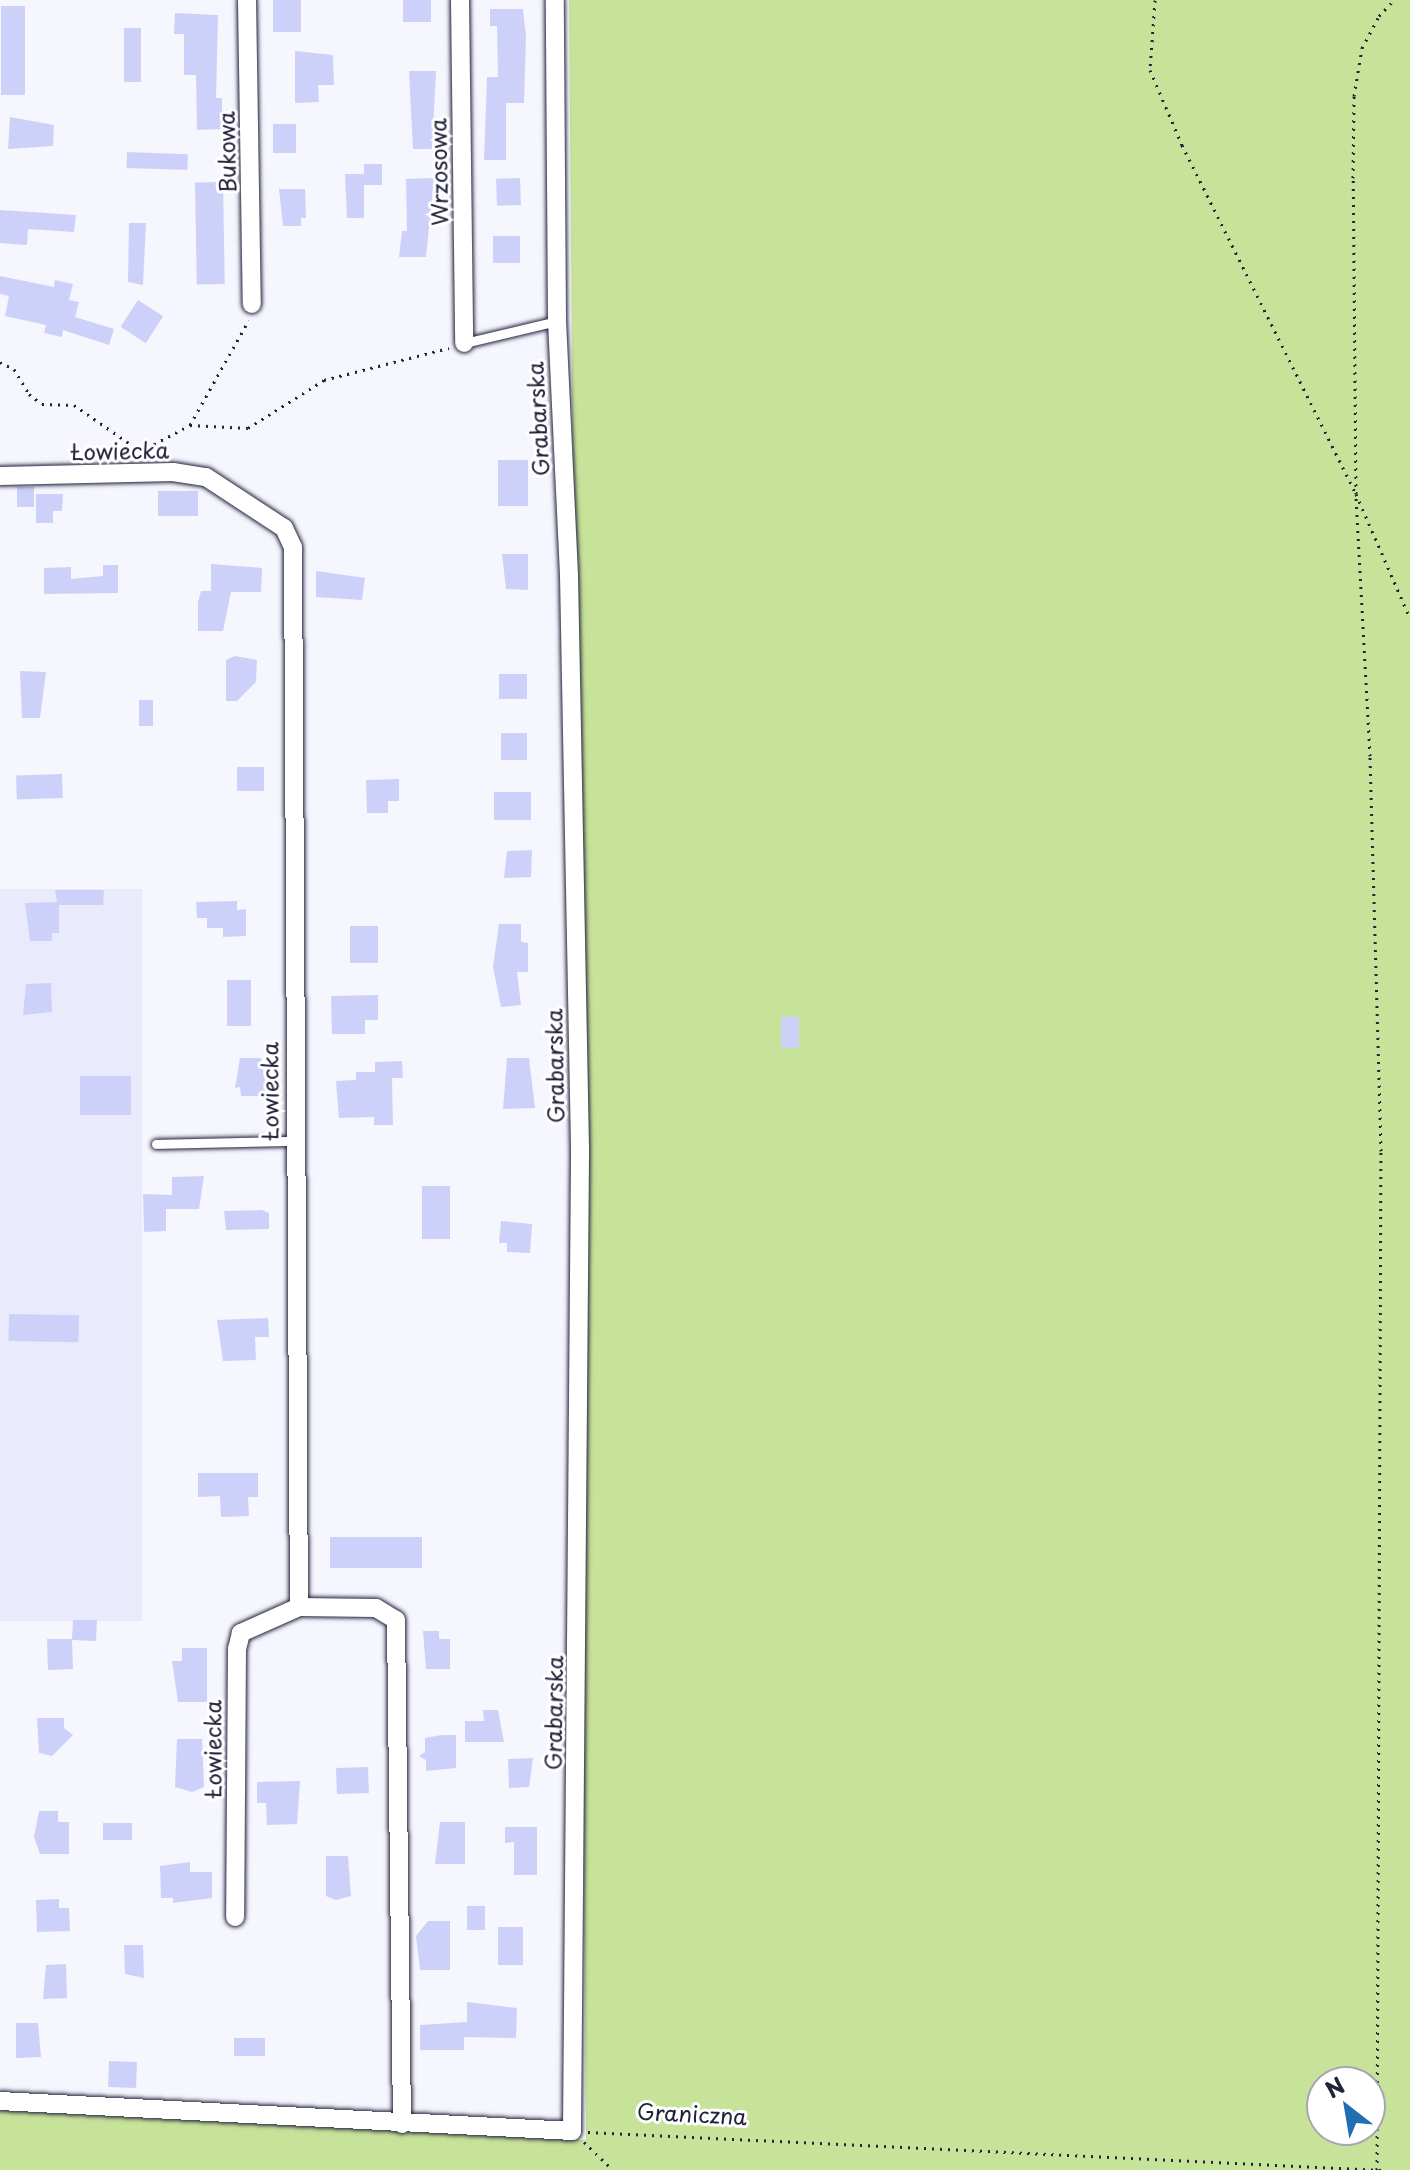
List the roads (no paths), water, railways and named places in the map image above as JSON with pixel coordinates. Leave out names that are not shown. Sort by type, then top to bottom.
[{"type":"street","name":"Bukowa","points":[[247,0],[252,304]]},
{"type":"street","name":"Wrzosowa","points":[[460,0],[464,343]]},
{"type":"street","name":"Grabarska","points":[[402,2124],[572,2131],[580,1148],[569,575],[557,321],[555,0]]},
{"type":"street","name":"Łowiecka","points":[[0,476],[173,472],[206,477],[284,528],[293,547],[293,1141],[299,1607],[241,1633],[237,1649],[235,1917]]},
{"type":"street","points":[[0,2101],[402,2124],[396,1620],[376,1608],[299,1607]]},
{"type":"lane","points":[[464,343],[557,321]]},
{"type":"lane","points":[[156,1144],[293,1141]]}]
